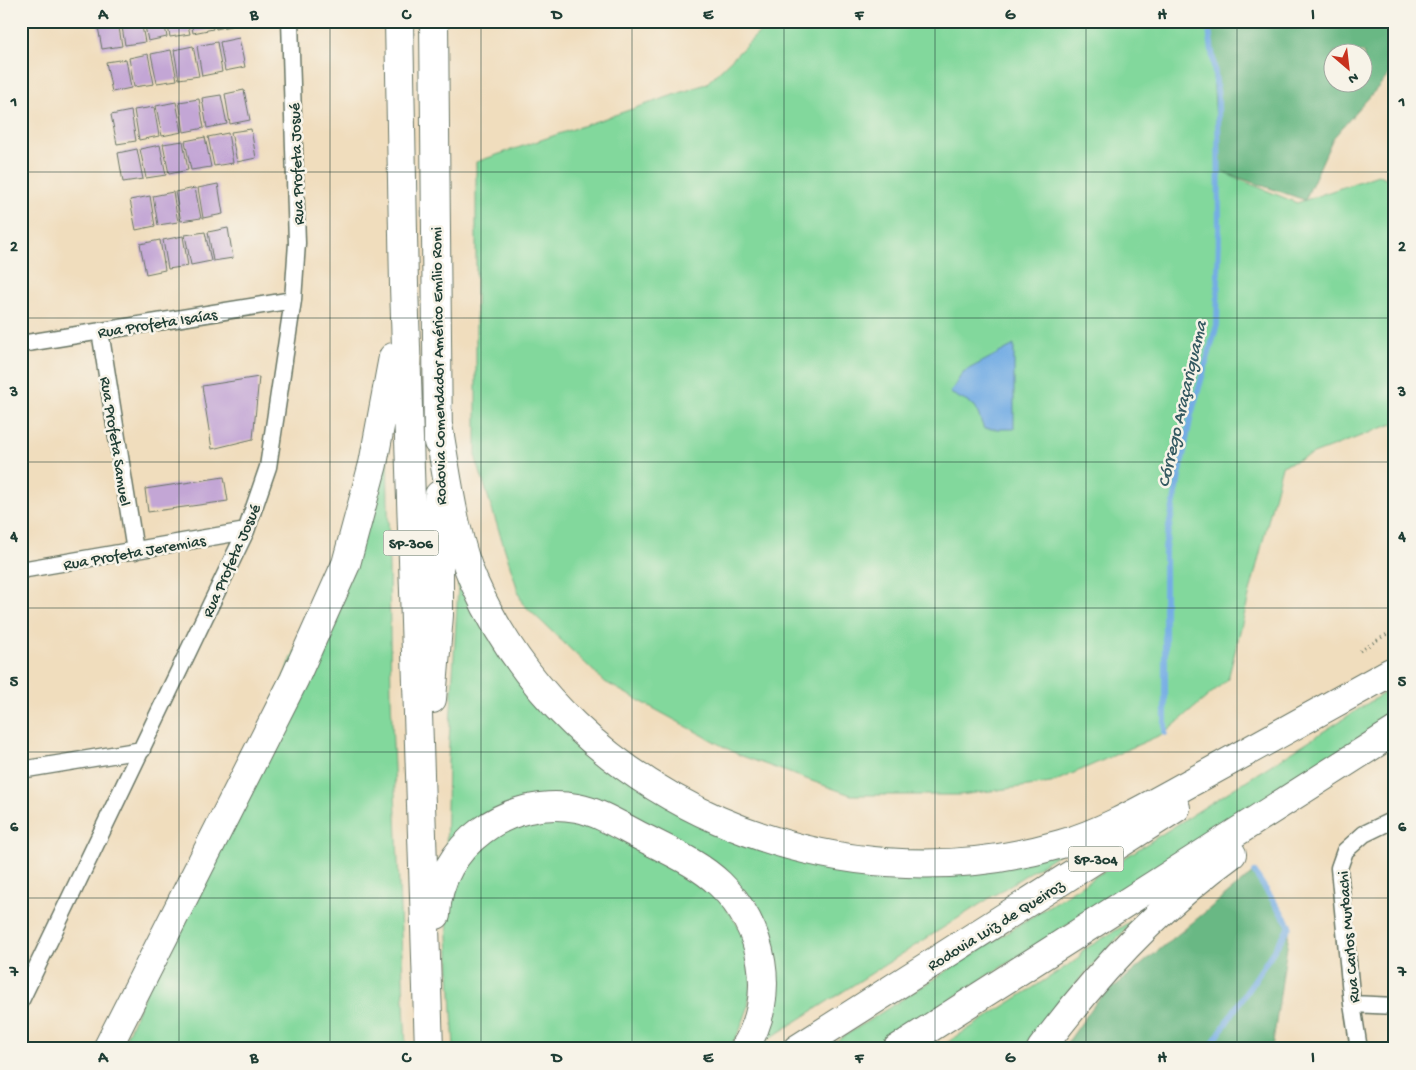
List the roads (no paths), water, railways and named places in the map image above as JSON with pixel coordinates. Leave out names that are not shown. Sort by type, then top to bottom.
[{"type":"highway","name":"Rodovia Comendador Américo Emílio Romi","points":[[399,21],[413,606],[422,800],[430,1049]]},
{"type":"highway","name":"Rodovia Comendador Américo Emílio Romi","points":[[422,800],[440,615],[434,21]]},
{"type":"highway","points":[[107,1049],[294,680],[346,564],[373,464],[386,400],[404,286]]},
{"type":"highway","points":[[438,425],[457,524],[472,578],[502,636],[542,689],[562,713],[589,738],[655,787],[692,810],[751,835],[782,845],[844,858],[908,864],[968,862],[1063,844],[1100,829],[1158,800],[1393,671]]},
{"type":"highway","name":"Rodovia Luiz de Queiroz","points":[[797,1049],[1393,671]]},
{"type":"highway","points":[[897,1049],[1395,731]]},
{"type":"highway","points":[[1041,1049],[1136,938],[1210,871],[1395,740]]},
{"type":"highway","points":[[430,1049],[436,911],[444,878],[457,854],[478,832],[512,813],[544,806],[578,808],[609,820],[694,863],[719,883],[738,903],[752,927],[760,955],[763,980],[758,1017],[753,1035],[744,1049]]},
{"type":"street","name":"Rua Profeta Josué","points":[[21,1000],[29,972],[142,750],[246,532],[268,466],[293,300],[297,243],[290,21]]},
{"type":"street","name":"Rua Profeta Isaías","points":[[21,344],[293,300]]},
{"type":"street","name":"Rua Profeta Samuel","points":[[100,331],[135,551]]},
{"type":"street","name":"Rua Profeta Jeremias","points":[[21,570],[246,532]]},
{"type":"street","points":[[21,770],[142,750]]},
{"type":"street","name":"Rua Carlos Murbachi","points":[[1359,1049],[1352,1004],[1339,868],[1345,851],[1364,834],[1395,819]]},
{"type":"street","points":[[1352,1004],[1395,1006]]},
{"type":"water","points":[[1014,345],[1014,429],[984,429],[975,406],[950,393],[963,372]]},
{"type":"waterway","name":"Córrego Araçariguama","points":[[1165,733],[1165,548],[1191,415],[1217,325],[1219,230],[1218,97],[1208,21]]},
{"type":"waterway","name":"Córrego Araçariguama","points":[[1209,1049],[1290,926],[1254,872]]}]
